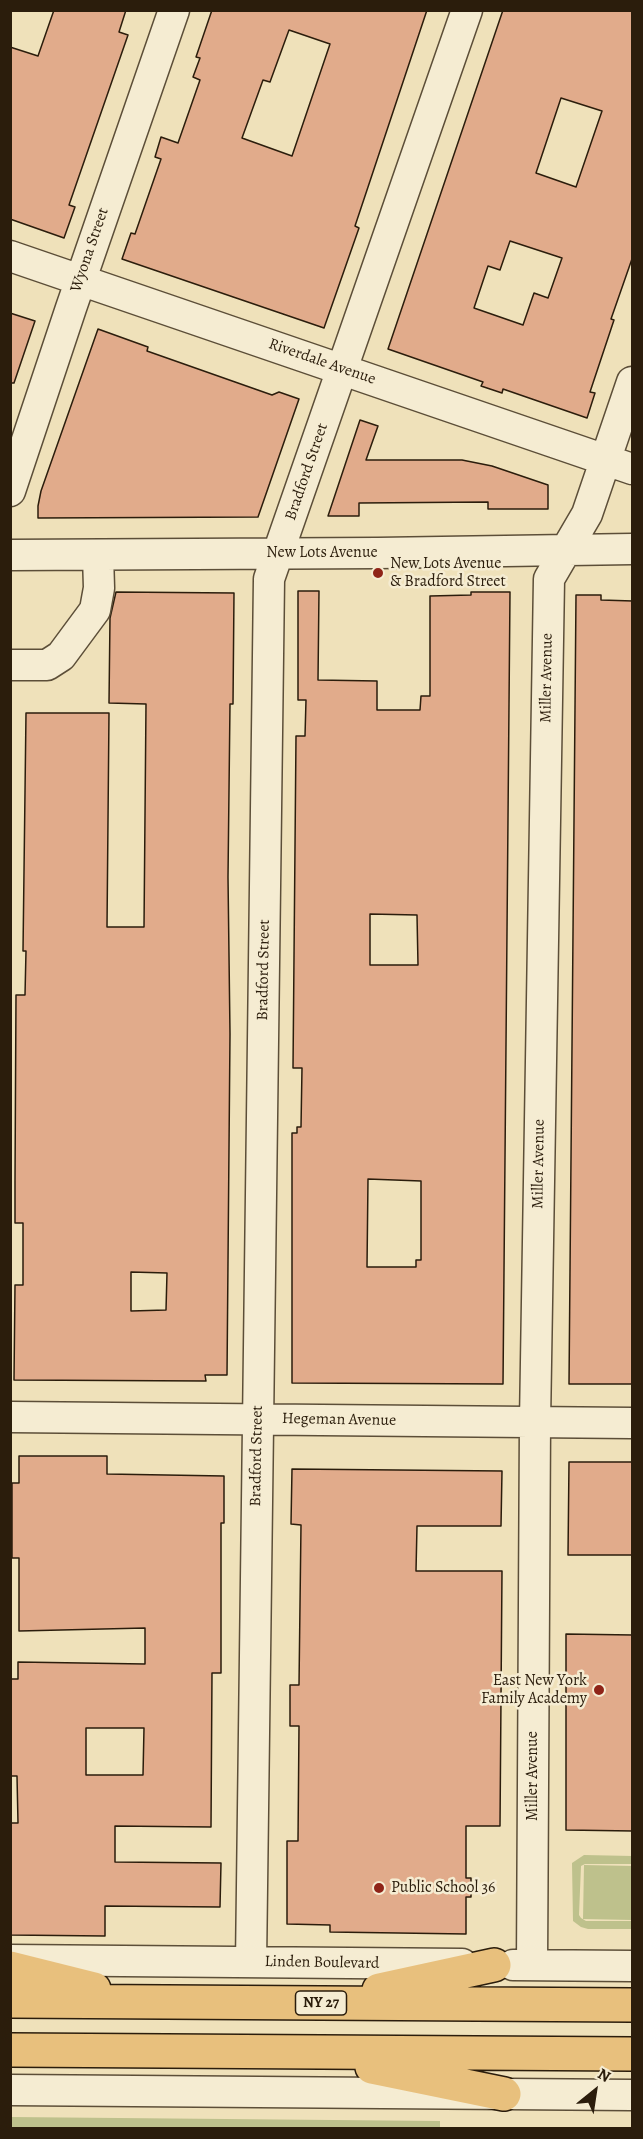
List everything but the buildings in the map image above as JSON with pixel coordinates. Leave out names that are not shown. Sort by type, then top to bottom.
[{"type":"highway","points":[[322,2003],[494,1965]]},
{"type":"highway","points":[[10,1968],[145,2002]]},
{"type":"highway","name":"NY 27","points":[[10,2001],[633,2005]]},
{"type":"highway","points":[[10,2050],[633,2054]]},
{"type":"highway","points":[[10,2064],[69,2051]]},
{"type":"highway","points":[[300,2053],[504,2094]]},
{"type":"street","name":"Wyona Street","points":[[10,491],[80,280],[174,10]]},
{"type":"street","name":"Bradford Street","points":[[251,1962],[269,579],[466,10]]},
{"type":"street","name":"Riverdale Avenue","points":[[10,256],[619,465]]},
{"type":"street","name":"Miller Avenue","points":[[532,1965],[535,1422],[549,579],[619,465],[633,382]]},
{"type":"street","name":"New Lots Avenue","points":[[10,555],[565,552],[633,549]]},
{"type":"street","points":[[10,665],[47,665],[61,656],[95,610],[99,588],[98,555]]},
{"type":"street","name":"Hegeman Avenue","points":[[10,1417],[633,1423]]},
{"type":"street","name":"Linden Boulevard","points":[[10,1960],[633,1966]]},
{"type":"street","points":[[10,2090],[633,2095]]},
{"type":"green space","points":[[584,1855],[632,1856],[632,1864],[585,1864],[581,1866],[579,1915],[586,1921],[632,1921],[632,1929],[588,1929],[573,1921],[572,1863]]},
{"type":"green space","points":[[584,1865],[632,1866],[632,1920],[583,1919]]},
{"type":"green space","points":[[11,2117],[440,2121],[440,2128],[11,2128]]},
{"type":"place","name":"New Lots Avenue & Bradford Street","points":[[378,573]]},
{"type":"place","name":"East New York Family Academy","points":[[599,1690]]},
{"type":"place","name":"Public School 36","points":[[379,1888]]}]
